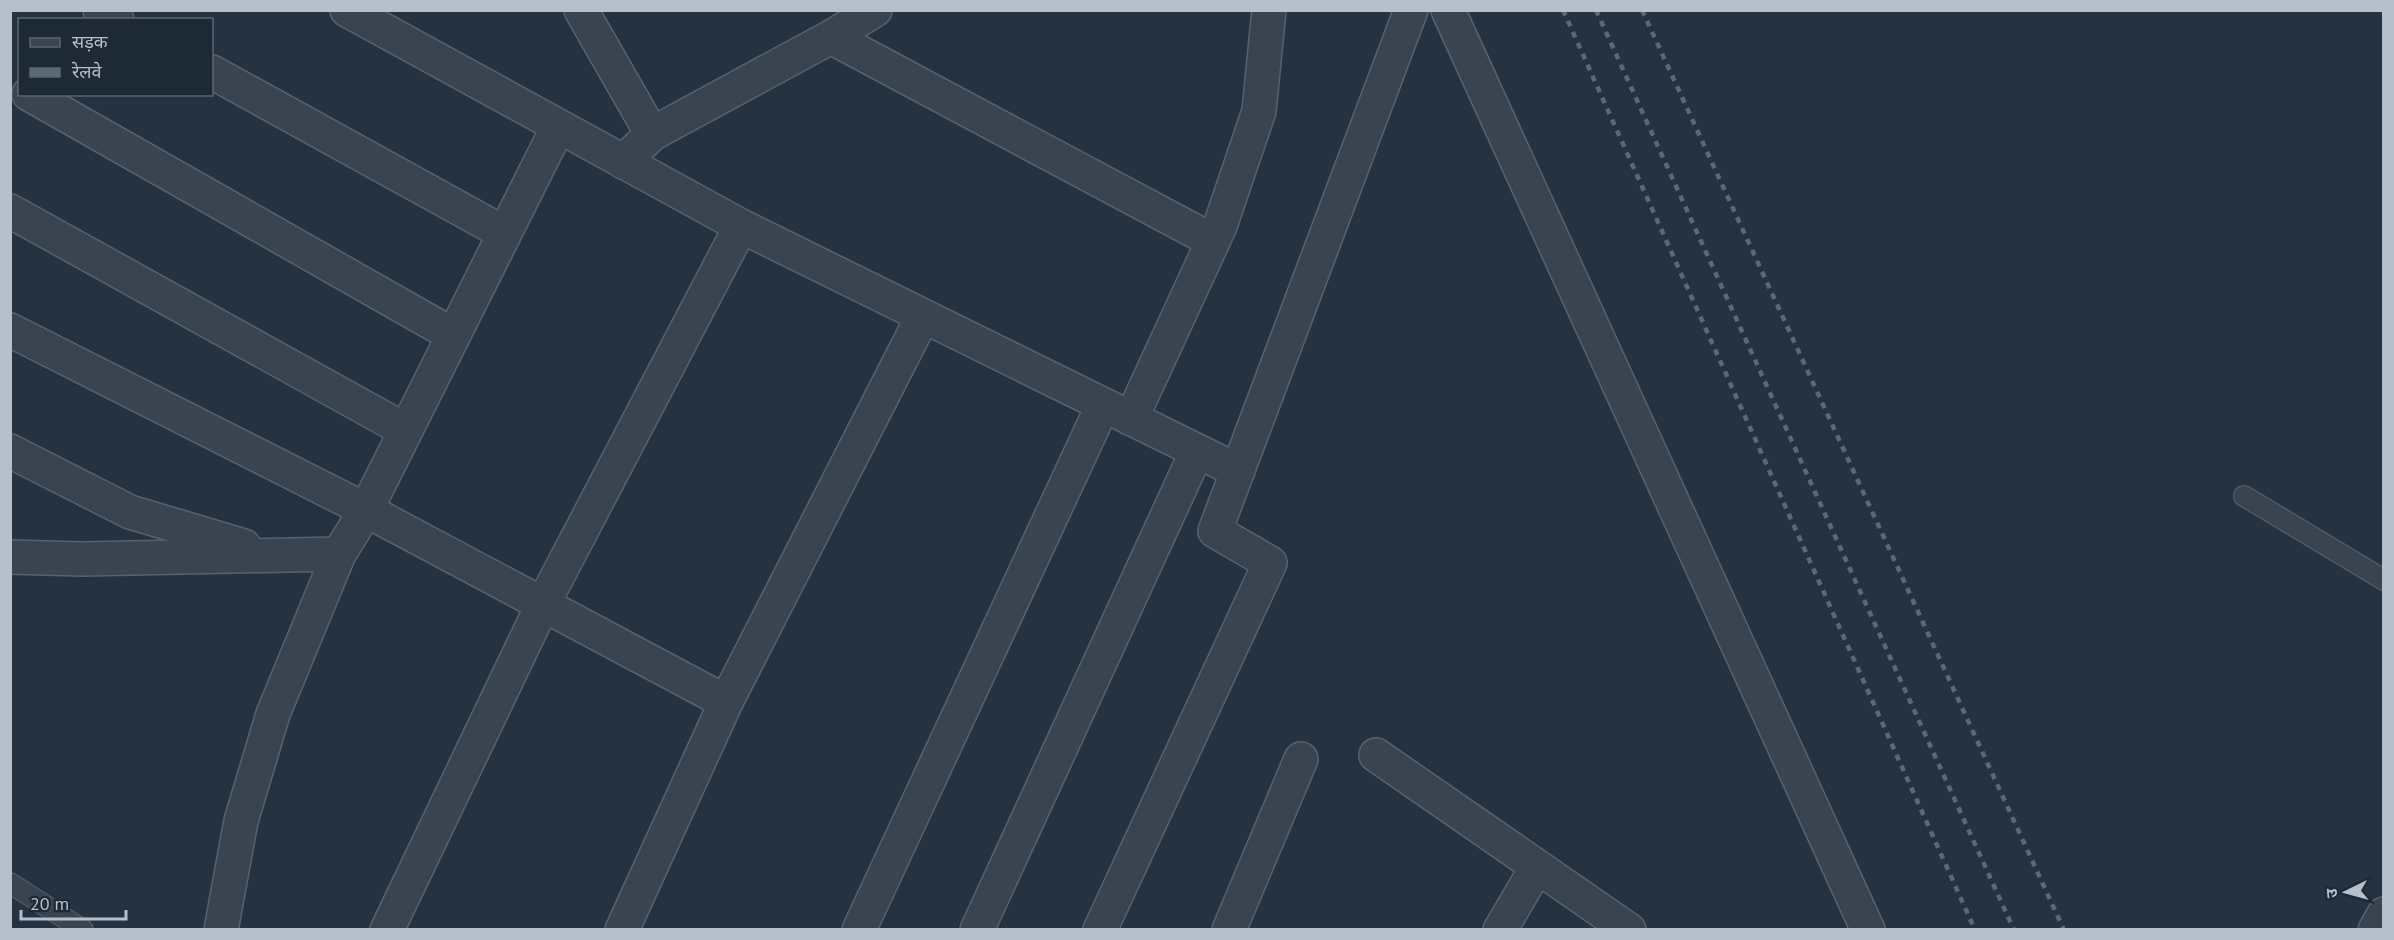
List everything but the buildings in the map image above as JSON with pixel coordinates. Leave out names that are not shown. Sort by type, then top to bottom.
[{"type":"street","points":[[100,10],[114,18]]},
{"type":"street","points":[[347,10],[741,226],[1238,471]]},
{"type":"street","points":[[581,10],[652,134]]},
{"type":"street","points":[[623,162],[652,134],[831,37],[875,10]]},
{"type":"street","points":[[859,930],[1117,412],[1220,226],[1259,111],[1269,10]]},
{"type":"street","points":[[1100,930],[1270,563],[1215,531],[1411,10]]},
{"type":"street","points":[[1448,10],[1868,930]]},
{"type":"street","points":[[831,37],[1213,241]]},
{"type":"street","points":[[213,73],[504,233]]},
{"type":"street","points":[[33,96],[453,335]]},
{"type":"street","points":[[221,930],[241,822],[273,714],[339,554],[366,510],[558,127]]},
{"type":"street","points":[[10,211],[405,430]]},
{"type":"street","points":[[387,930],[543,604],[741,226]]},
{"type":"street","points":[[622,930],[726,702],[924,316]]},
{"type":"street","points":[[10,330],[366,510],[726,702]]},
{"type":"street","points":[[10,451],[129,512],[274,555]]},
{"type":"street","points":[[977,930],[1197,451]]},
{"type":"street","points":[[10,557],[82,559],[339,554]]},
{"type":"street","points":[[1376,755],[1629,930]]},
{"type":"street","points":[[1235,927],[1301,759]]},
{"type":"street","points":[[1500,930],[1537,867]]},
{"type":"lane","points":[[2244,496],[2384,580]]},
{"type":"lane","points":[[10,883],[83,930]]},
{"type":"railway","points":[[1563,10],[1975,930]]},
{"type":"railway","points":[[1596,10],[2014,930]]},
{"type":"railway","points":[[1642,10],[2064,930]]}]
